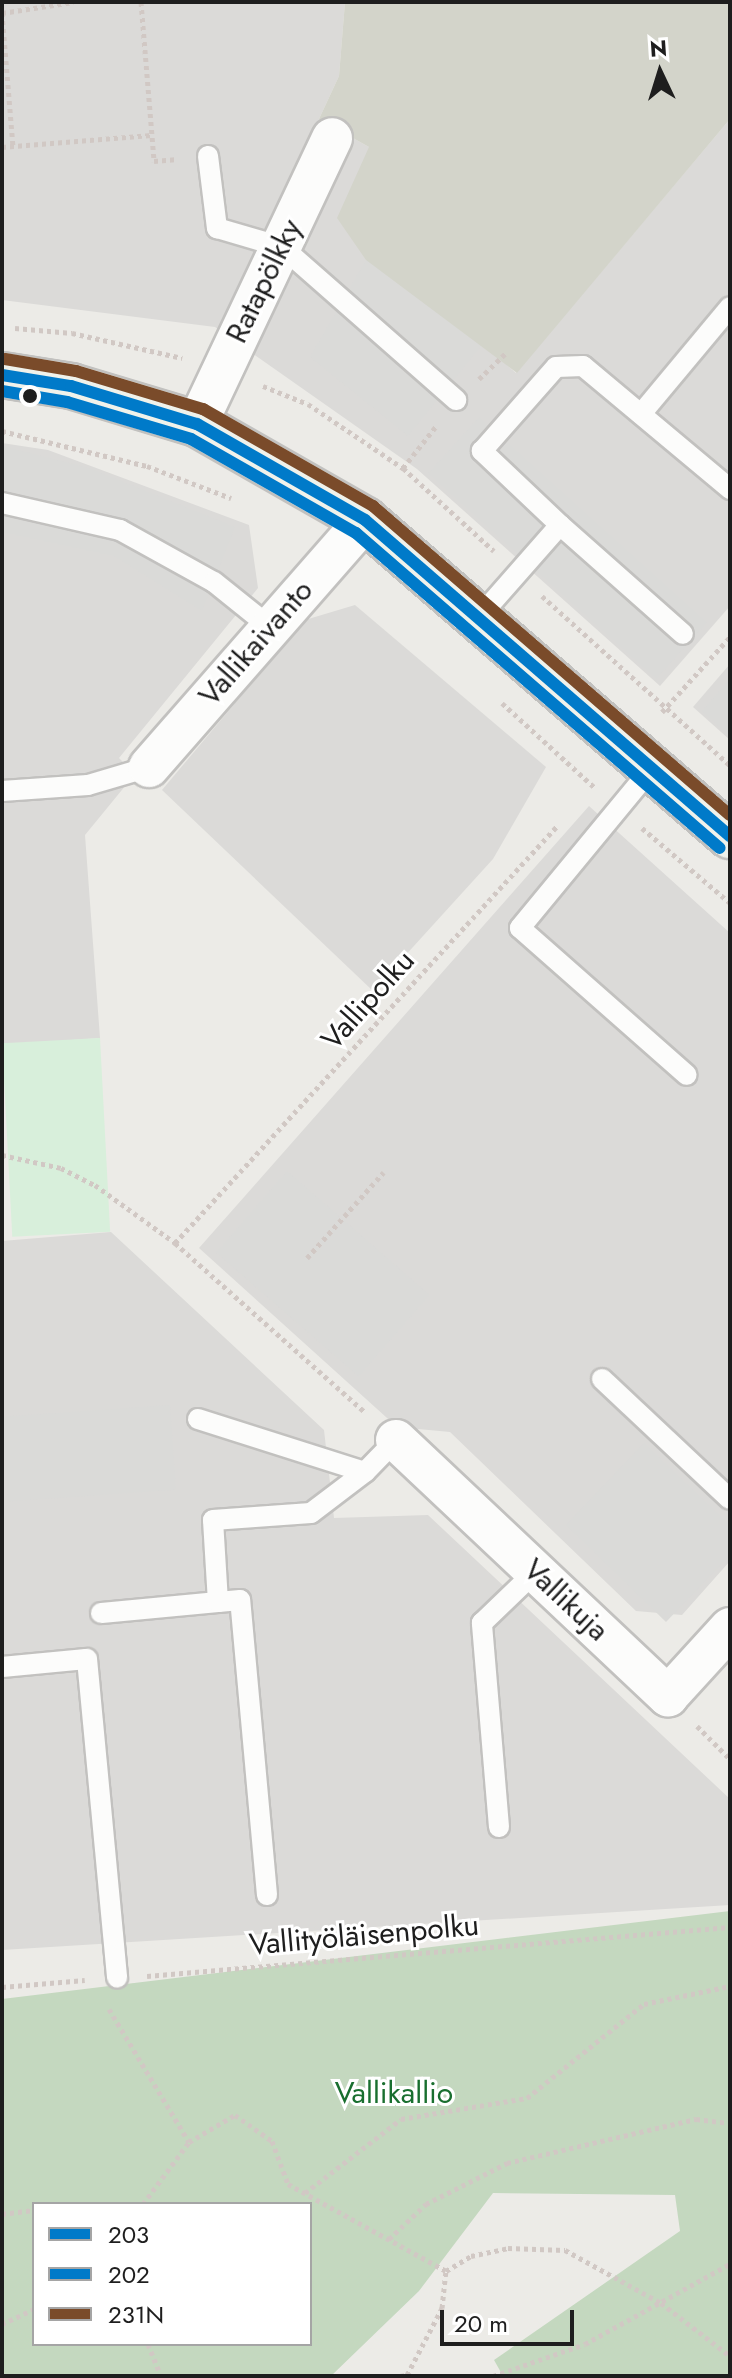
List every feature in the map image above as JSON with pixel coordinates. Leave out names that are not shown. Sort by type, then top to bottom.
[{"type":"main road","points":[[2,375],[85,389],[197,424],[365,520],[480,616],[651,769],[725,821]]},
{"type":"street","name":"Ratapölkky","points":[[197,424],[332,138]]},
{"type":"street","name":"Vallikaivanto","points":[[149,767],[365,520]]},
{"type":"street","name":"Vallikuja","points":[[396,1440],[668,1696],[730,1628]]},
{"type":"lane","points":[[208,156],[217,228],[282,247],[456,400]]},
{"type":"lane","points":[[641,414],[730,307]]},
{"type":"lane","points":[[683,634],[482,451],[556,367],[583,366],[730,489]]},
{"type":"lane","points":[[2,503],[120,530],[214,582],[270,627]]},
{"type":"lane","points":[[480,616],[560,525]]},
{"type":"lane","points":[[2,791],[88,785],[149,767]]},
{"type":"lane","points":[[651,769],[520,928],[687,1075]]},
{"type":"lane","points":[[602,1379],[730,1499]]},
{"type":"lane","points":[[198,1419],[365,1472]]},
{"type":"lane","points":[[218,1602],[213,1520],[311,1513],[365,1472],[396,1440]]},
{"type":"lane","points":[[499,1827],[482,1623],[536,1571]]},
{"type":"lane","points":[[101,1613],[240,1600],[267,1895]]},
{"type":"lane","points":[[2,1667],[87,1659],[117,1978]]},
{"type":"path","points":[[48,2],[48,10]]},
{"type":"path","points":[[13,146],[2,13],[48,10],[73,2]]},
{"type":"path","points":[[141,2],[154,161],[208,156]]},
{"type":"path","points":[[2,147],[152,135]]},
{"type":"path","points":[[730,637],[665,710],[730,765]]},
{"type":"path","points":[[582,798],[593,786],[730,903]]},
{"type":"path","name":"Vallipolku","points":[[175,1243],[561,821]]},
{"type":"path","points":[[2,1155],[84,1179],[175,1243],[396,1440]]},
{"type":"path","points":[[307,1258],[384,1172]]},
{"type":"path","name":"Vallityöläisenpolku","points":[[2,1987],[730,1927]]},
{"type":"path","points":[[93,1980],[189,2142]]},
{"type":"path","points":[[305,2193],[401,2119],[527,2098],[644,2004],[730,1986]]},
{"type":"path","points":[[144,2202],[189,2142],[235,2115],[272,2141],[288,2184],[446,2271]]},
{"type":"path","points":[[389,2239],[426,2204],[507,2163],[696,2119],[730,2123]]},
{"type":"path","points":[[2,2214],[32,2210]]},
{"type":"path","points":[[446,2271],[471,2256],[508,2248],[565,2250],[661,2303],[730,2356]]},
{"type":"path","points":[[493,2376],[585,2344],[730,2264]]},
{"type":"path","points":[[407,2375],[442,2308],[446,2271]]},
{"type":"path","points":[[2,2324],[32,2310]]},
{"type":"path","points":[[149,2346],[161,2376]]},
{"type":"path","points":[[400,2376],[416,2376]]},
{"type":"shaded area","points":[[2,2],[345,2],[339,76],[319,119],[369,147],[483,344],[516,373],[730,119],[730,606],[660,686],[417,469],[215,327],[2,300]]},
{"type":"shaded area","points":[[345,2],[730,2],[730,119],[517,373],[366,260],[337,218],[369,147],[319,119],[339,76]]},
{"type":"shaded area","points":[[366,260],[483,344],[408,436],[310,357]]},
{"type":"shaded area","points":[[479,417],[707,622],[656,679],[428,473]]},
{"type":"shaded area","points":[[2,443],[48,450],[249,525],[258,588],[119,758],[135,774],[85,835],[100,1038],[2,1045]]},
{"type":"shaded area","points":[[2,446],[89,468],[235,527],[202,611],[114,556],[2,532]]},
{"type":"shaded area","points":[[355,605],[546,767],[493,859],[373,991],[162,790],[305,620]]},
{"type":"shaded area","points":[[730,664],[730,740],[693,707]]},
{"type":"shaded area","points":[[730,679],[730,737],[702,711]]},
{"type":"shaded area","points":[[589,806],[730,933],[730,1561],[682,1615],[636,1611],[450,1432],[397,1427],[199,1248]]},
{"type":"shaded area","points":[[287,1171],[430,1295],[359,1377],[216,1253]]},
{"type":"shaded area","points":[[111,1232],[324,1430],[334,1518],[428,1515],[730,1799],[730,1905],[2,1950],[2,1241]]},
{"type":"shaded area","points":[[170,1405],[176,1490],[8,1502],[2,1417]]},
{"type":"shaded area","points":[[644,1443],[730,1525],[730,1555],[666,1622],[566,1525]]},
{"type":"green space","points":[[100,1038],[110,1232],[12,1237],[2,1043]]},
{"type":"green space","name":"Vallikallio","points":[[730,1911],[730,2376],[503,2376],[494,2360],[680,2231],[675,2195],[493,2193],[419,2291],[331,2376],[2,2376],[2,1999]]},
{"type":"transit line","name":"231N","points":[[5,359],[76,371],[203,409],[373,506],[730,815]]},
{"type":"transit line","name":"203","points":[[2,375],[71,386],[197,424],[365,520],[730,836]]},
{"type":"transit line","name":"202","points":[[2,391],[67,402],[191,439],[356,533],[720,848]]}]
